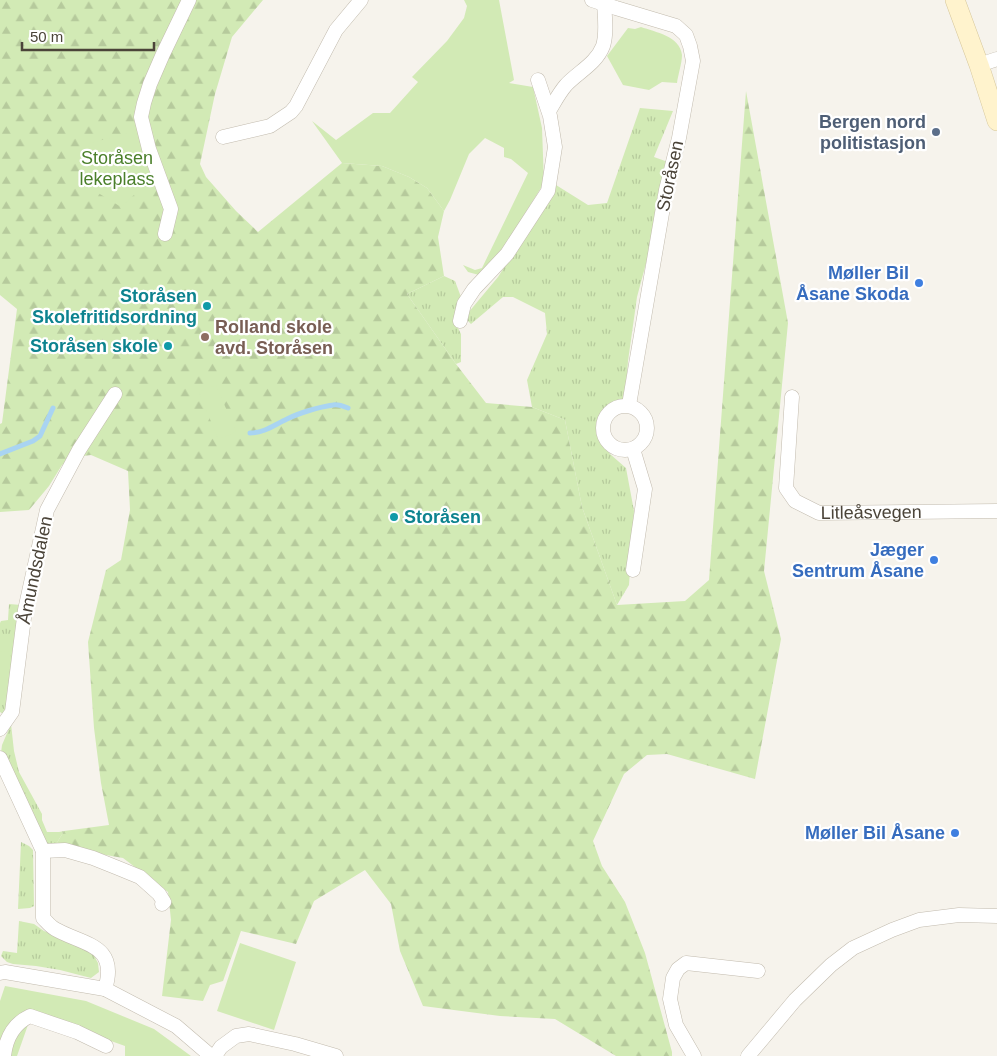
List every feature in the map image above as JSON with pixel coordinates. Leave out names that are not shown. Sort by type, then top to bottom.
[{"type":"street","points":[[165,234],[170,208],[149,149],[142,117],[150,84],[189,0]]},
{"type":"street","points":[[223,136],[270,126],[291,112],[336,30],[361,0]]},
{"type":"street","points":[[954,0],[988,62],[997,121]]},
{"type":"street","name":"Storåsen","points":[[549,111],[564,87],[588,66],[602,46],[606,32],[598,2]]},
{"type":"street","name":"Storåsen","points":[[598,2],[676,26],[686,35],[693,61],[679,138],[666,190],[629,406]]},
{"type":"street","points":[[460,321],[464,304],[474,289],[507,254],[548,191],[555,147],[549,111],[538,80]]},
{"type":"street","name":"Åmundsdalen","points":[[0,729],[12,712],[25,610],[47,510],[79,450],[115,394]]},
{"type":"street","name":"Litleåsvegen","points":[[792,397],[786,488],[795,501],[819,513],[997,511]]},
{"type":"street","points":[[622,405],[636,408],[642,412],[648,426],[644,439],[633,449],[619,449],[607,440],[604,433],[603,426],[609,412],[622,405]]},
{"type":"street","points":[[633,449],[645,490],[633,570]]},
{"type":"street","points":[[0,758],[43,851],[43,918],[53,928],[92,945],[101,952],[107,964],[109,979],[106,989]]},
{"type":"street","points":[[43,851],[64,850],[93,858],[140,877],[159,894],[164,902],[162,904]]},
{"type":"street","points":[[748,1056],[795,1000],[831,965],[854,948],[919,920],[959,915],[997,916]]},
{"type":"street","points":[[694,1056],[676,1026],[670,999],[673,978],[678,969],[686,964],[758,971]]},
{"type":"street","points":[[0,973],[5,972],[106,989],[176,1026],[213,1056],[236,1036],[249,1034],[295,1044],[336,1056]]},
{"type":"street","points":[[4,1056],[7,1040],[14,1027],[30,1016],[77,1032],[106,1046]]},
{"type":"green space","points":[[0,0],[263,0],[232,37],[215,94],[200,164],[206,177],[236,211],[258,232],[342,163],[382,166],[409,177],[427,188],[444,211],[438,237],[444,276],[407,294],[486,403],[532,407],[565,420],[582,507],[617,605],[685,601],[709,580],[746,91],[788,323],[764,571],[781,639],[755,779],[667,754],[647,755],[624,774],[593,841],[602,866],[625,902],[645,953],[672,1056],[616,1056],[555,1019],[500,1016],[423,1006],[400,951],[391,904],[365,870],[314,901],[296,944],[241,931],[223,981],[210,985],[203,1001],[162,996],[171,920],[168,892],[123,858],[55,846],[64,831],[109,825],[94,728],[88,642],[106,570],[121,560],[130,510],[128,471],[91,455],[75,457],[62,465],[49,486],[29,510],[0,512],[0,424],[2,423],[17,309],[0,295]]},
{"type":"green space","points":[[464,0],[499,0],[514,80],[509,83],[533,87],[542,128],[544,183],[492,266],[479,275],[468,272],[463,265],[475,270],[482,268],[528,173],[511,159],[504,157],[504,148],[485,138],[469,154],[444,211],[427,188],[409,177],[382,166],[342,163],[312,121],[336,140],[373,113],[390,113],[418,82],[412,77],[447,41],[464,18],[467,6]]},
{"type":"green space","points":[[641,27],[660,33],[677,43],[682,58],[677,83],[662,82],[649,90],[623,85],[607,56],[628,28],[635,29]]},
{"type":"green space","points":[[640,108],[673,111],[654,157],[668,162],[652,241],[637,297],[628,361],[625,400],[603,411],[596,431],[610,454],[626,468],[634,511],[629,585],[617,605],[582,507],[565,420],[532,407],[527,380],[547,334],[545,313],[513,297],[503,297],[471,324],[466,318],[498,277],[556,185],[588,205],[607,203]]},
{"type":"green space","name":"Storåsen lekeplass","points":[[137,131],[153,177],[121,207],[77,180],[90,143]]},
{"type":"green space","points":[[444,276],[455,281],[461,297],[457,326],[461,334],[461,362],[456,364],[407,294]]},
{"type":"green space","points":[[216,385],[236,432],[218,439],[199,392]]},
{"type":"green space","points":[[9,604],[21,605],[9,700],[3,714],[0,712],[0,623],[1,621],[8,620]]},
{"type":"green space","points":[[0,652],[11,652],[8,682],[4,693],[0,696]]},
{"type":"green space","points":[[11,724],[19,772],[42,814],[42,820],[47,832],[64,831],[55,846],[47,845],[1,753],[2,745]]},
{"type":"green space","points":[[21,842],[33,850],[34,906],[18,909]]},
{"type":"green space","points":[[19,921],[34,924],[44,931],[92,952],[98,963],[99,972],[91,978],[60,970],[7,962],[1,956],[3,951],[17,953]]},
{"type":"green space","points":[[240,943],[296,962],[274,1030],[217,1011]]},
{"type":"green space","points":[[5,986],[86,1001],[154,1029],[191,1056],[125,1056],[125,1046],[27,1011],[0,1056],[0,1001]]},
{"type":"green space","points":[[29,1022],[17,1056],[8,1056],[12,1039]]},
{"type":"waterway","points":[[250,433],[264,430],[303,412],[335,405],[348,408]]},
{"type":"waterway","points":[[0,454],[33,441],[40,436],[53,408]]},
{"type":"place","name":"Bergen nord politistasjon","points":[[936,132]]},
{"type":"place","name":"Møller Bil Åsane Skoda","points":[[919,283]]},
{"type":"place","name":"Storåsen Skolefritidsordning","points":[[207,306]]},
{"type":"place","name":"Rolland skole avd. Storåsen","points":[[205,337]]},
{"type":"place","name":"Storåsen skole","points":[[168,346]]},
{"type":"place","name":"Storåsen","points":[[394,517]]},
{"type":"place","name":"Jæger Sentrum Åsane","points":[[934,560]]},
{"type":"place","name":"Møller Bil Åsane","points":[[955,833]]}]
